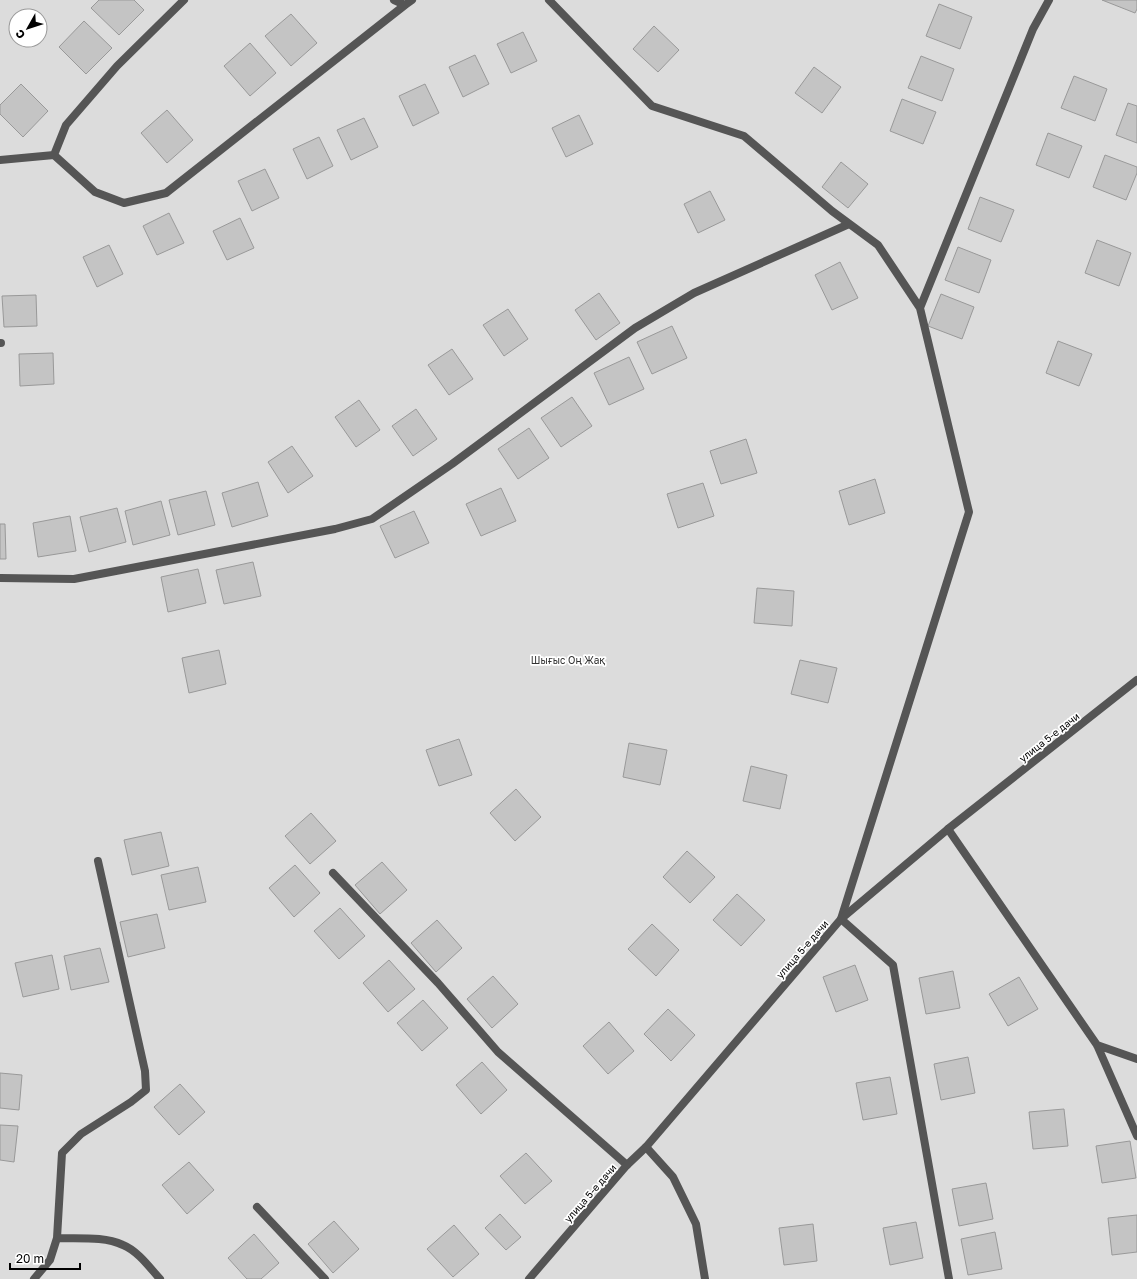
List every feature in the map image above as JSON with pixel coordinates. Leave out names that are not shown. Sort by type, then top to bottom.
[{"type":"street","points":[[54,154],[66,125],[117,66],[184,0]]},
{"type":"street","points":[[394,0],[408,3]]},
{"type":"street","points":[[549,0],[652,106],[744,136],[832,211],[878,245],[920,308],[969,512],[841,919],[893,965],[948,1279]]},
{"type":"street","points":[[920,308],[1033,29],[1049,0]]},
{"type":"street","points":[[0,160],[54,154],[95,192],[124,203],[166,193],[408,3]]},
{"type":"street","points":[[0,578],[74,579],[335,528],[372,519],[452,464],[635,328],[694,293],[849,224]]},
{"type":"street","name":"улица 5-е дачи","points":[[529,1279],[627,1165],[646,1147],[841,919],[948,829],[1137,680]]},
{"type":"street","points":[[948,829],[1097,1045],[1137,1136]]},
{"type":"street","points":[[34,1279],[50,1260],[57,1238],[62,1153],[81,1134],[131,1102],[146,1090],[145,1071],[98,861]]},
{"type":"street","points":[[334,873],[438,983],[498,1052],[627,1165]]},
{"type":"street","points":[[1097,1045],[1137,1059]]},
{"type":"street","points":[[646,1147],[673,1177],[696,1224],[705,1279]]},
{"type":"street","points":[[257,1206],[325,1279]]},
{"type":"street","points":[[57,1238],[98,1239],[124,1245],[142,1260],[160,1279]]},
{"type":"green space","name":"Шығыс Оң Жақ","points":[[0,0],[1137,0],[1137,1279],[0,1279]]},
{"type":"building","points":[[99,0],[134,0],[144,10],[119,35],[91,8]]},
{"type":"building","points":[[1102,0],[1137,0],[1137,9],[1135,13]]},
{"type":"building","points":[[939,4],[972,17],[960,49],[926,36]]},
{"type":"building","points":[[291,14],[317,43],[291,66],[265,36]]},
{"type":"building","points":[[84,21],[112,48],[86,74],[59,47]]},
{"type":"building","points":[[654,26],[679,50],[658,72],[633,49]]},
{"type":"building","points":[[523,32],[537,61],[511,73],[497,44]]},
{"type":"building","points":[[250,43],[276,73],[250,96],[224,66]]},
{"type":"building","points":[[475,55],[489,84],[463,97],[449,67]]},
{"type":"building","points":[[921,56],[954,69],[942,101],[908,88]]},
{"type":"building","points":[[814,67],[841,87],[822,113],[795,93]]},
{"type":"building","points":[[1074,76],[1107,89],[1095,121],[1061,108]]},
{"type":"building","points":[[21,84],[48,111],[23,137],[0,114],[0,105]]},
{"type":"building","points":[[425,84],[439,113],[413,126],[399,96]]},
{"type":"building","points":[[902,99],[936,112],[923,144],[890,131]]},
{"type":"building","points":[[1128,103],[1137,106],[1137,143],[1116,135]]},
{"type":"building","points":[[167,110],[193,140],[167,163],[141,133]]},
{"type":"building","points":[[579,115],[593,144],[566,157],[552,128]]},
{"type":"building","points":[[364,118],[378,147],[351,160],[337,130]]},
{"type":"building","points":[[1048,133],[1082,146],[1069,178],[1036,165]]},
{"type":"building","points":[[319,137],[333,166],[307,179],[293,149]]},
{"type":"building","points":[[1105,155],[1137,167],[1137,173],[1126,200],[1093,187]]},
{"type":"building","points":[[841,162],[868,184],[848,208],[822,187]]},
{"type":"building","points":[[265,169],[279,198],[252,211],[238,181]]},
{"type":"building","points":[[710,191],[725,220],[698,233],[684,204]]},
{"type":"building","points":[[980,197],[1014,210],[1001,242],[968,229]]},
{"type":"building","points":[[169,213],[184,243],[157,255],[143,226]]},
{"type":"building","points":[[240,218],[254,248],[227,260],[213,231]]},
{"type":"building","points":[[1097,240],[1131,253],[1119,286],[1085,273]]},
{"type":"building","points":[[109,245],[123,274],[97,287],[83,257]]},
{"type":"building","points":[[958,247],[991,260],[979,293],[945,280]]},
{"type":"building","points":[[840,262],[858,298],[832,310],[815,275]]},
{"type":"building","points":[[599,293],[620,323],[596,340],[575,310]]},
{"type":"building","points":[[941,294],[974,307],[962,339],[928,326]]},
{"type":"building","points":[[36,295],[37,326],[4,327],[2,296]]},
{"type":"building","points":[[508,309],[528,339],[504,356],[483,325]]},
{"type":"building","points":[[672,326],[687,358],[652,374],[637,342]]},
{"type":"building","points":[[1058,341],[1092,354],[1079,386],[1046,373]]},
{"type":"building","points":[[452,349],[473,379],[449,395],[428,365]]},
{"type":"building","points":[[53,353],[54,384],[20,386],[19,354]]},
{"type":"building","points":[[629,357],[644,389],[609,405],[594,373]]},
{"type":"building","points":[[572,397],[592,426],[561,447],[541,418]]},
{"type":"building","points":[[359,400],[380,430],[356,447],[335,417]]},
{"type":"building","points":[[416,409],[437,439],[413,456],[392,426]]},
{"type":"building","points":[[529,428],[549,458],[518,479],[498,449]]},
{"type":"building","points":[[746,439],[757,473],[721,484],[710,451]]},
{"type":"building","points":[[292,446],[313,476],[288,493],[268,462]]},
{"type":"building","points":[[875,479],[885,513],[849,525],[839,491]]},
{"type":"building","points":[[258,482],[268,516],[232,527],[222,493]]},
{"type":"building","points":[[703,483],[714,516],[678,528],[667,494]]},
{"type":"building","points":[[501,488],[516,521],[481,536],[466,504]]},
{"type":"building","points":[[206,491],[215,525],[178,535],[169,500]]},
{"type":"building","points":[[161,501],[170,535],[133,545],[125,511]]},
{"type":"building","points":[[117,508],[126,542],[89,552],[80,517]]},
{"type":"building","points":[[414,511],[429,543],[395,558],[380,526]]},
{"type":"building","points":[[70,516],[76,551],[38,557],[33,523]]},
{"type":"building","points":[[0,524],[5,524],[6,559],[0,559]]},
{"type":"building","points":[[253,562],[261,596],[224,604],[216,570]]},
{"type":"building","points":[[198,569],[206,603],[168,612],[161,577]]},
{"type":"building","points":[[757,588],[794,591],[792,626],[754,623]]},
{"type":"building","points":[[219,650],[226,684],[189,693],[182,658]]},
{"type":"building","points":[[800,660],[837,668],[828,703],[791,694]]},
{"type":"building","points":[[459,739],[472,775],[439,786],[426,750]]},
{"type":"building","points":[[629,743],[667,750],[660,785],[623,777]]},
{"type":"building","points":[[751,766],[787,775],[780,809],[743,801]]},
{"type":"building","points":[[516,789],[541,817],[515,841],[490,813]]},
{"type":"building","points":[[311,813],[336,841],[310,864],[285,836]]},
{"type":"building","points":[[161,832],[169,866],[132,875],[124,840]]},
{"type":"building","points":[[687,851],[715,877],[690,903],[663,877]]},
{"type":"building","points":[[382,862],[407,890],[380,914],[355,885]]},
{"type":"building","points":[[295,865],[320,893],[294,917],[269,888]]},
{"type":"building","points":[[198,867],[206,902],[169,910],[161,875]]},
{"type":"building","points":[[737,894],[765,920],[741,946],[713,920]]},
{"type":"building","points":[[340,908],[365,936],[339,959],[314,931]]},
{"type":"building","points":[[157,914],[165,948],[128,957],[120,922]]},
{"type":"building","points":[[437,920],[462,948],[436,972],[411,943]]},
{"type":"building","points":[[652,924],[679,950],[656,976],[628,949]]},
{"type":"building","points":[[100,948],[109,982],[71,990],[64,956]]},
{"type":"building","points":[[52,955],[59,989],[23,997],[15,963]]},
{"type":"building","points":[[389,960],[415,989],[388,1012],[363,983]]},
{"type":"building","points":[[855,965],[868,1000],[836,1012],[823,977]]},
{"type":"building","points":[[953,971],[960,1008],[926,1014],[919,978]]},
{"type":"building","points":[[493,976],[518,1004],[492,1028],[467,999]]},
{"type":"building","points":[[1019,977],[1038,1009],[1008,1026],[989,994]]},
{"type":"building","points":[[423,1000],[448,1028],[422,1051],[397,1023]]},
{"type":"building","points":[[668,1009],[695,1035],[671,1061],[644,1034]]},
{"type":"building","points":[[609,1022],[634,1051],[608,1074],[583,1046]]},
{"type":"building","points":[[968,1057],[975,1093],[941,1100],[934,1064]]},
{"type":"building","points":[[482,1062],[507,1090],[481,1114],[456,1085]]},
{"type":"building","points":[[0,1073],[22,1075],[19,1110],[0,1108]]},
{"type":"building","points":[[890,1077],[897,1114],[863,1120],[856,1083]]},
{"type":"building","points":[[180,1084],[205,1112],[179,1135],[154,1107]]},
{"type":"building","points":[[1064,1109],[1068,1146],[1033,1149],[1029,1112]]},
{"type":"building","points":[[0,1125],[18,1126],[14,1162],[0,1160]]},
{"type":"building","points":[[1130,1141],[1136,1178],[1102,1183],[1096,1146]]},
{"type":"building","points":[[526,1153],[552,1181],[525,1204],[500,1176]]},
{"type":"building","points":[[189,1162],[214,1190],[187,1214],[162,1185]]},
{"type":"building","points":[[986,1183],[993,1219],[959,1226],[952,1189]]},
{"type":"building","points":[[500,1214],[521,1237],[506,1250],[485,1228]]},
{"type":"building","points":[[1137,1215],[1137,1252],[1112,1255],[1108,1218]]},
{"type":"building","points":[[334,1221],[359,1249],[333,1273],[308,1244]]},
{"type":"building","points":[[916,1222],[923,1258],[890,1265],[883,1228]]},
{"type":"building","points":[[813,1224],[817,1261],[784,1265],[779,1228]]},
{"type":"building","points":[[454,1225],[479,1254],[453,1277],[427,1249]]},
{"type":"building","points":[[995,1232],[1002,1269],[968,1275],[961,1239]]},
{"type":"building","points":[[254,1234],[279,1263],[261,1279],[247,1279],[228,1258]]}]
